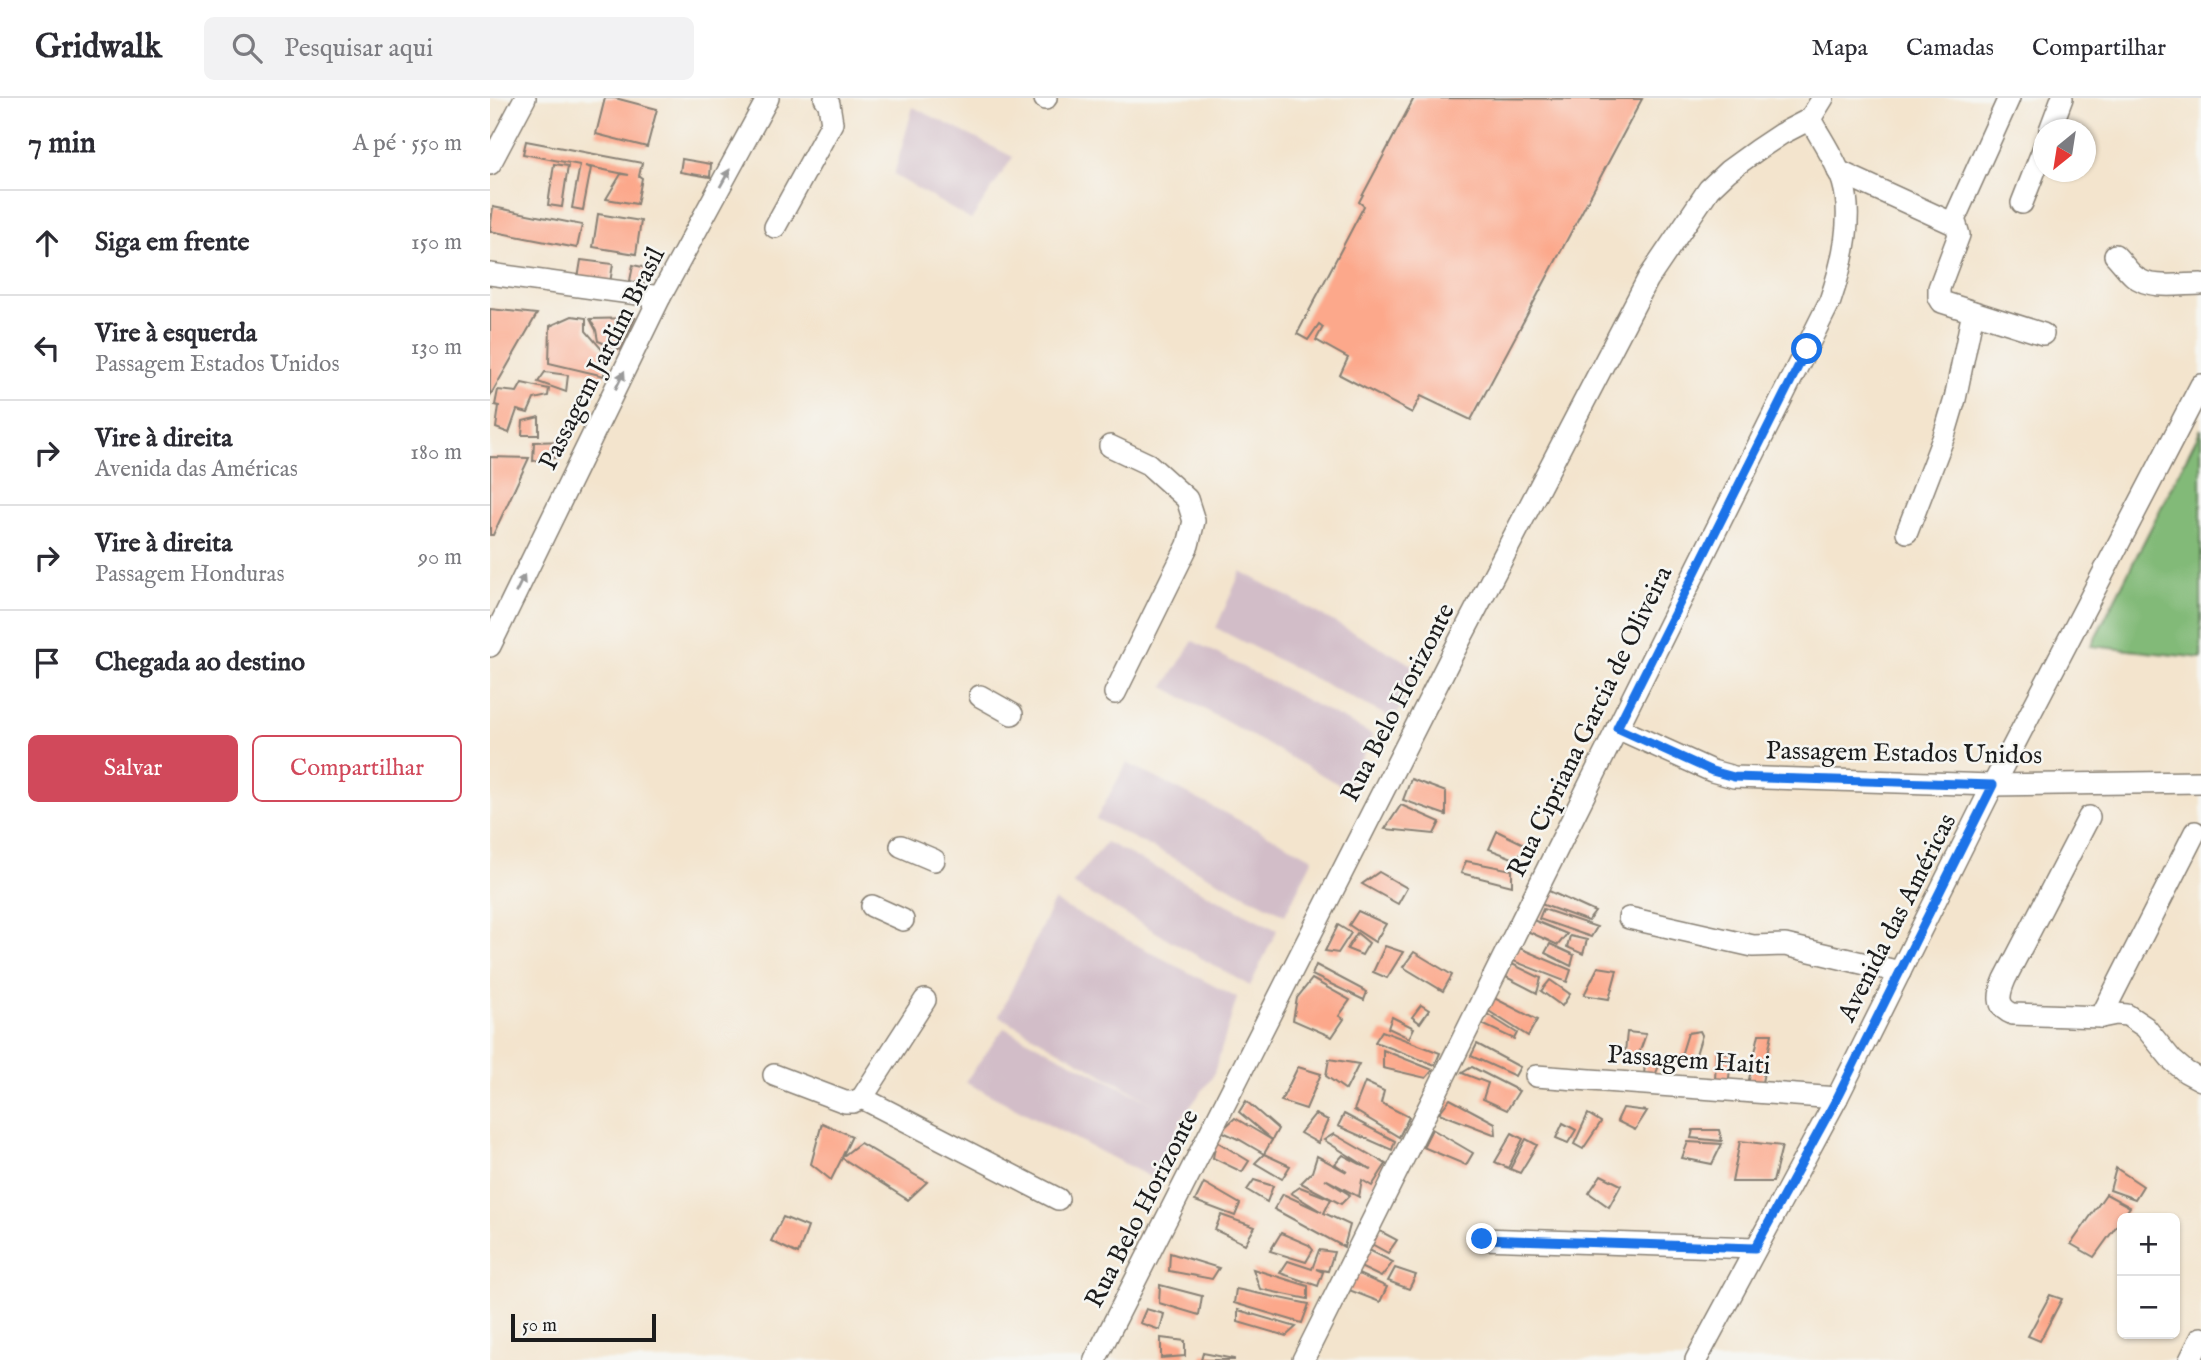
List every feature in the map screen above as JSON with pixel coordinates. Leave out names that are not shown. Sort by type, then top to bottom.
[{"type":"street","points":[[490,164],[525,98]]},
{"type":"street","name":"Passagem Jardim Brasil","points":[[490,646],[660,297],[768,98]]},
{"type":"street","points":[[775,227],[832,123],[829,104],[825,98]]},
{"type":"street","points":[[1810,119],[1823,98]]},
{"type":"street","points":[[1953,222],[2009,98]]},
{"type":"street","points":[[2054,119],[2062,98]]},
{"type":"street","name":"Rua Cipriana Garcia de Oliveira","points":[[1303,1360],[1830,301],[1840,270],[1846,237],[1846,208],[1843,183],[1810,119]]},
{"type":"street","name":"Rua Belo Horizonte","points":[[1095,1360],[1450,659],[1648,278],[1709,189],[1757,150],[1810,119]]},
{"type":"street","points":[[1838,171],[1953,222],[1959,235],[1939,297],[1947,304],[2043,334]]},
{"type":"street","points":[[2022,203],[2033,174]]},
{"type":"street","points":[[2115,255],[2135,277],[2144,282],[2201,284]]},
{"type":"street","points":[[490,274],[660,297]]},
{"type":"street","points":[[1907,532],[1944,436],[1955,399],[1973,312]]},
{"type":"street","name":"Avenida das Américas","points":[[1696,1360],[1837,1098],[1993,785],[2201,385]]},
{"type":"street","points":[[1110,446],[1148,464],[1187,499],[1194,521],[1188,545],[1115,693]]},
{"type":"street","points":[[980,696],[1012,714]]},
{"type":"street","name":"Passagem Estados Unidos","points":[[1617,728],[1712,771],[1734,777],[1993,785],[2201,782]]},
{"type":"street","points":[[2089,817],[2005,979],[1998,998],[2006,1011],[2012,1014],[2101,1017],[2126,1015],[2145,1027],[2172,1060],[2201,1080]]},
{"type":"street","points":[[2101,1017],[2195,832]]},
{"type":"street","points":[[901,846],[934,860]]},
{"type":"street","points":[[872,906],[903,920]]},
{"type":"street","points":[[1629,918],[1753,946],[1786,945],[1900,972]]},
{"type":"street","points":[[774,1075],[845,1102],[862,1098],[925,1000]]},
{"type":"street","name":"Passagem Haiti","points":[[1536,1076],[1837,1098]]},
{"type":"street","points":[[862,1098],[1058,1199]]},
{"type":"street","points":[[1482,1239],[1755,1248]]},
{"type":"street","points":[[2190,1360],[2201,1338]]},
{"type":"shaded area","points":[[913,107],[1013,157],[971,220],[894,175]]},
{"type":"shaded area","points":[[1241,571],[1418,668],[1395,720],[1216,628]]},
{"type":"shaded area","points":[[1193,641],[1373,735],[1347,789],[1164,687]]},
{"type":"shaded area","points":[[1127,763],[1313,858],[1285,915],[1096,819]]},
{"type":"shaded area","points":[[1106,842],[1277,930],[1250,986],[1072,884]]},
{"type":"shaded area","points":[[1054,901],[1237,998],[1213,1076],[1182,1118],[1156,1180],[965,1082],[1004,1028],[1156,1105],[999,1016]]},
{"type":"green space","points":[[2201,429],[2201,658],[2091,646]]},
{"type":"building","points":[[605,98],[657,109],[647,147],[596,134]]},
{"type":"building","points":[[1414,98],[1642,99],[1471,420],[1421,396],[1412,413],[1340,375],[1348,358],[1316,340],[1323,327],[1319,324],[1308,340],[1297,334],[1364,206],[1359,202]]},
{"type":"building","points":[[526,141],[642,163],[637,204],[606,199],[621,174],[629,175],[585,166],[591,168],[583,210],[572,208],[580,165],[523,154]]},
{"type":"building","points":[[682,159],[711,164],[710,177],[680,172]]},
{"type":"building","points":[[554,164],[568,166],[562,207],[548,205]]},
{"type":"building","points":[[493,207],[582,225],[577,248],[490,231]]},
{"type":"building","points":[[598,214],[641,221],[636,254],[593,247]]},
{"type":"building","points":[[581,260],[613,264],[610,283],[578,279]]},
{"type":"building","points":[[633,265],[652,269],[648,285],[630,281]]},
{"type":"building","points":[[490,309],[537,314],[490,396]]},
{"type":"building","points":[[572,316],[586,318],[586,331],[605,353],[604,376],[549,363],[550,326]]},
{"type":"building","points":[[635,318],[621,350],[598,341],[590,319]]},
{"type":"building","points":[[545,372],[568,375],[566,392],[538,382]]},
{"type":"building","points":[[522,383],[549,389],[548,396],[534,399],[528,413],[517,410],[509,433],[496,428],[499,406],[495,405],[498,390],[517,392]]},
{"type":"building","points":[[539,417],[539,435],[522,435],[523,421]]},
{"type":"building","points":[[567,441],[560,457],[533,461],[534,442]]},
{"type":"building","points":[[490,457],[529,458],[493,535],[490,535]]},
{"type":"building","points":[[1411,779],[1446,792],[1446,815],[1403,800]]},
{"type":"building","points":[[1401,805],[1440,822],[1434,834],[1385,829]]},
{"type":"building","points":[[1497,831],[1528,846],[1515,859],[1489,849]]},
{"type":"building","points":[[1466,861],[1512,870],[1512,886],[1461,873]]},
{"type":"building","points":[[1379,872],[1407,888],[1398,904],[1362,884]]},
{"type":"building","points":[[1549,891],[1595,912],[1588,921],[1538,903]]},
{"type":"building","points":[[1543,909],[1597,927],[1591,937],[1539,919]]},
{"type":"building","points":[[1358,911],[1386,924],[1375,942],[1349,925]]},
{"type":"building","points":[[1533,920],[1567,934],[1558,945],[1527,931]]},
{"type":"building","points":[[1338,925],[1351,933],[1338,953],[1325,951]]},
{"type":"building","points":[[1357,933],[1369,943],[1362,955],[1347,949]]},
{"type":"building","points":[[1570,936],[1587,940],[1583,954],[1567,947]]},
{"type":"building","points":[[1550,944],[1574,955],[1571,966],[1545,953]]},
{"type":"building","points":[[1385,946],[1403,952],[1387,978],[1373,972]]},
{"type":"building","points":[[1517,947],[1571,970],[1567,982],[1511,960]]},
{"type":"building","points":[[1414,952],[1452,975],[1443,991],[1403,967]]},
{"type":"building","points":[[1512,964],[1541,978],[1537,993],[1506,977]]},
{"type":"building","points":[[1316,965],[1367,992],[1364,1000],[1312,975]]},
{"type":"building","points":[[1598,967],[1617,970],[1609,999],[1584,995]]},
{"type":"building","points":[[1312,979],[1350,1000],[1339,1016],[1344,1019],[1332,1037],[1293,1020],[1297,998]]},
{"type":"building","points":[[1550,980],[1570,994],[1562,1006],[1541,991]]},
{"type":"building","points":[[1494,998],[1537,1020],[1528,1036],[1487,1010]]},
{"type":"building","points":[[1421,1005],[1429,1010],[1420,1023],[1412,1017]]},
{"type":"building","points":[[1487,1014],[1517,1033],[1514,1039],[1482,1024]]},
{"type":"building","points":[[1392,1017],[1414,1028],[1409,1038],[1388,1028]]},
{"type":"building","points":[[1382,1031],[1440,1053],[1435,1065],[1375,1042]]},
{"type":"building","points":[[1700,1031],[1702,1035],[1693,1064],[1679,1062],[1688,1033]]},
{"type":"building","points":[[1627,1032],[1646,1034],[1636,1062],[1624,1063]]},
{"type":"building","points":[[1759,1034],[1772,1034],[1761,1087],[1748,1084]]},
{"type":"building","points":[[1477,1044],[1520,1067],[1515,1076],[1471,1056]]},
{"type":"building","points":[[1383,1050],[1433,1070],[1426,1078],[1383,1068]]},
{"type":"building","points":[[1716,1051],[1732,1054],[1728,1085],[1715,1083]]},
{"type":"building","points":[[1329,1059],[1359,1064],[1346,1090],[1326,1076]]},
{"type":"building","points":[[1645,1060],[1660,1063],[1654,1078],[1644,1077]]},
{"type":"building","points":[[1298,1067],[1321,1074],[1306,1109],[1281,1101]]},
{"type":"building","points":[[1472,1067],[1519,1091],[1507,1110],[1483,1099],[1488,1083],[1462,1073]]},
{"type":"building","points":[[1365,1082],[1384,1091],[1381,1103],[1409,1117],[1399,1137],[1354,1110]]},
{"type":"building","points":[[1450,1099],[1495,1123],[1496,1135],[1439,1113]]},
{"type":"building","points":[[1246,1101],[1278,1129],[1272,1140],[1239,1112]]},
{"type":"building","points":[[1623,1108],[1647,1111],[1635,1130],[1617,1121]]},
{"type":"building","points":[[1315,1114],[1328,1120],[1318,1143],[1300,1133]]},
{"type":"building","points":[[1344,1114],[1395,1141],[1392,1150],[1338,1126]]},
{"type":"building","points":[[1588,1114],[1601,1122],[1583,1149],[1574,1144]]},
{"type":"building","points":[[1235,1118],[1272,1140],[1264,1154],[1221,1131]]},
{"type":"building","points":[[822,1123],[852,1136],[842,1157],[860,1143],[927,1182],[908,1200],[842,1158],[831,1180],[811,1164]]},
{"type":"building","points":[[1563,1123],[1576,1130],[1568,1143],[1556,1138]]},
{"type":"building","points":[[1432,1129],[1473,1153],[1466,1165],[1423,1147]]},
{"type":"building","points":[[1693,1130],[1719,1130],[1722,1141],[1691,1138]]},
{"type":"building","points":[[1512,1133],[1523,1139],[1508,1168],[1495,1162]]},
{"type":"building","points":[[1334,1134],[1386,1164],[1372,1186],[1362,1180],[1359,1197],[1325,1179],[1350,1195],[1341,1204],[1301,1183],[1312,1172],[1317,1156],[1347,1172],[1335,1164],[1343,1155],[1372,1170],[1324,1140]]},
{"type":"building","points":[[1526,1139],[1537,1145],[1520,1173],[1510,1169]]},
{"type":"building","points":[[1216,1141],[1249,1161],[1242,1172],[1213,1158]]},
{"type":"building","points":[[1740,1141],[1782,1146],[1773,1182],[1732,1182]]},
{"type":"building","points":[[1688,1142],[1722,1144],[1712,1164],[1682,1158]]},
{"type":"building","points":[[1264,1154],[1290,1166],[1282,1179],[1255,1163]]},
{"type":"building","points":[[2116,1168],[2143,1186],[2135,1199],[2110,1190]]},
{"type":"building","points":[[1601,1175],[1621,1185],[1609,1207],[1589,1193]]},
{"type":"building","points":[[1254,1180],[1273,1186],[1267,1202],[1247,1190]]},
{"type":"building","points":[[1204,1183],[1240,1204],[1235,1216],[1195,1201]]},
{"type":"building","points":[[1300,1187],[1331,1199],[1324,1213],[1350,1225],[1344,1247],[1274,1209],[1283,1194],[1322,1212],[1291,1193]]},
{"type":"building","points":[[2106,1194],[2130,1207],[2126,1213],[2117,1213],[2117,1225],[2094,1257],[2071,1244]]},
{"type":"building","points":[[1221,1215],[1255,1227],[1245,1244],[1215,1230]]},
{"type":"building","points":[[783,1217],[808,1227],[798,1254],[771,1241]]},
{"type":"building","points":[[1376,1229],[1397,1240],[1388,1253],[1370,1243]]},
{"type":"building","points":[[1281,1233],[1309,1245],[1313,1250],[1306,1262],[1270,1251]]},
{"type":"building","points":[[1367,1249],[1393,1262],[1381,1277],[1358,1266]]},
{"type":"building","points":[[1319,1250],[1334,1252],[1328,1271],[1316,1269],[1323,1272],[1318,1286],[1280,1273],[1288,1261],[1312,1269]]},
{"type":"building","points":[[1170,1253],[1219,1268],[1212,1279],[1169,1271]]},
{"type":"building","points":[[1395,1268],[1416,1275],[1409,1289],[1388,1281]]},
{"type":"building","points":[[1253,1269],[1308,1286],[1308,1299],[1260,1289]]},
{"type":"building","points":[[1356,1273],[1387,1287],[1380,1302],[1349,1290]]},
{"type":"building","points":[[1160,1285],[1202,1296],[1199,1315],[1159,1303]]},
{"type":"building","points":[[1236,1289],[1309,1304],[1302,1323],[1234,1303]]},
{"type":"building","points":[[2050,1295],[2062,1299],[2040,1341],[2028,1336]]},
{"type":"building","points":[[1146,1309],[1164,1314],[1160,1330],[1140,1323]]},
{"type":"building","points":[[1238,1310],[1296,1327],[1286,1336],[1238,1322]]},
{"type":"building","points":[[1161,1338],[1185,1341],[1185,1356],[1161,1358]]},
{"type":"building","points":[[1203,1353],[1234,1359],[1234,1360],[1201,1360]]},
{"type":"route","points":[[1482,1239],[1755,1248],[1837,1098],[1993,785],[1734,777],[1712,771],[1617,728],[1807,349]]}]
